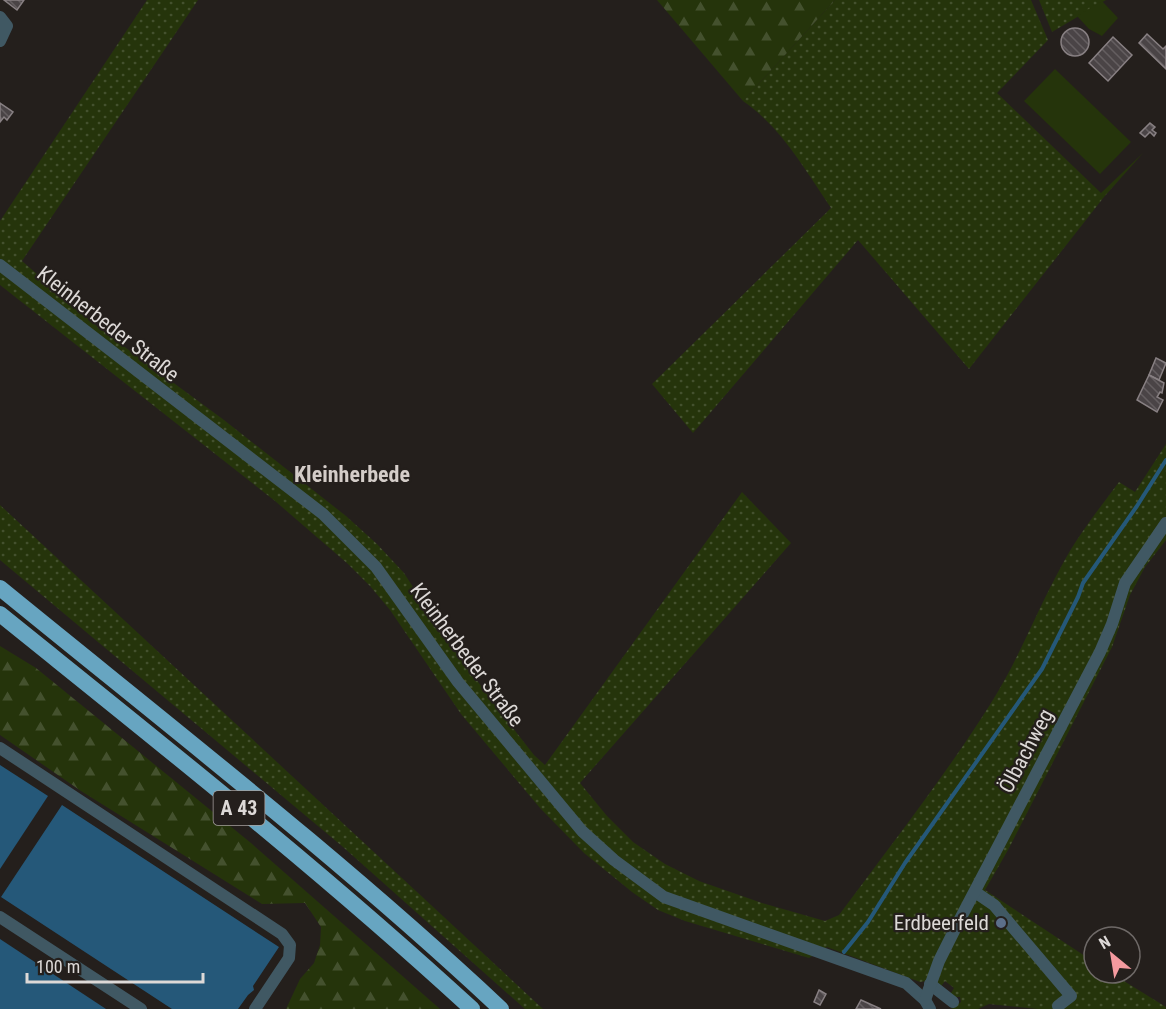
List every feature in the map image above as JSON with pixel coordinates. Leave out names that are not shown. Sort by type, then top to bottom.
[{"type":"highway","name":"A 43","points":[[0,588],[275,811],[416,932],[501,1009]]},
{"type":"highway","name":"A 43","points":[[0,614],[259,825],[403,947],[472,1009]]},
{"type":"street","points":[[0,17],[7,26],[0,41]]},
{"type":"street","name":"Kleinherbeder Straße","points":[[0,265],[323,514],[376,567],[458,682],[582,831],[614,860],[664,897],[906,983],[927,1004]]},
{"type":"street","name":"Ölbachweg","points":[[927,1004],[930,984],[939,961],[1100,652],[1125,583],[1166,523]]},
{"type":"street","points":[[0,748],[282,933],[290,945],[289,958],[255,1009]]},
{"type":"street","points":[[975,891],[994,905],[1071,996],[1058,1006]]},
{"type":"street","points":[[0,917],[141,1009]]},
{"type":"street","points":[[930,984],[953,1002]]},
{"type":"green space","points":[[147,0],[198,0],[22,261],[99,328],[224,420],[346,516],[377,544],[404,573],[448,641],[495,705],[534,755],[545,765],[742,492],[791,543],[580,783],[607,816],[633,842],[665,864],[699,881],[762,903],[825,921],[839,915],[936,784],[991,703],[1062,565],[1082,533],[1119,482],[1135,492],[1166,444],[1166,540],[1145,567],[1130,595],[1112,647],[1008,850],[985,890],[1082,954],[1082,985],[1130,985],[1166,1009],[1038,1009],[989,1004],[978,1009],[951,1009],[961,1002],[960,997],[951,997],[954,988],[945,981],[939,989],[926,981],[920,982],[827,947],[809,958],[685,921],[658,910],[584,853],[540,808],[461,714],[390,610],[348,564],[275,501],[0,285],[0,221]]},
{"type":"green space","points":[[657,0],[835,0],[743,101]]},
{"type":"green space","points":[[835,0],[1031,0],[1048,40],[997,93],[1101,193],[1143,153],[1104,197],[969,369],[858,240],[693,433],[652,384],[831,208],[781,136],[743,101]]},
{"type":"green space","points":[[1039,0],[1106,0],[1052,32]]},
{"type":"green space","points":[[1102,1],[1118,18],[1102,36],[1089,29],[1077,16]]},
{"type":"green space","points":[[1055,69],[1131,142],[1100,174],[1024,101]]},
{"type":"green space","points":[[0,505],[543,1009],[525,1009],[343,847],[0,560]]},
{"type":"green space","points":[[0,646],[36,668],[251,843],[440,1009],[286,1009],[300,979],[314,963],[320,945],[321,927],[305,903],[262,904],[81,791],[0,735]]},
{"type":"water","points":[[0,765],[48,796],[0,869]]},
{"type":"water","points":[[62,805],[279,947],[253,986],[254,990],[238,1009],[172,1009],[1,897]]},
{"type":"water","points":[[0,939],[106,1009],[0,1009]]},
{"type":"building","points":[[4,0],[24,0],[17,10]]},
{"type":"building","points":[[1075,28],[1085,32],[1089,42],[1085,52],[1075,56],[1065,52],[1061,42],[1065,32]]},
{"type":"building","points":[[1147,34],[1163,49],[1166,46],[1166,69],[1139,43]]},
{"type":"building","points":[[1113,37],[1132,55],[1108,81],[1089,63]]},
{"type":"building","points":[[0,103],[13,112],[7,120],[4,117],[0,122]]},
{"type":"building","points":[[1150,123],[1155,127],[1152,130],[1156,133],[1154,136],[1150,132],[1145,137],[1140,133]]},
{"type":"building","points":[[1156,358],[1166,363],[1159,380],[1149,375]]},
{"type":"building","points":[[1149,375],[1164,383],[1162,393],[1160,392],[1157,397],[1163,400],[1157,412],[1137,400]]},
{"type":"building","points":[[819,990],[826,994],[820,1005],[814,1002]]},
{"type":"building","points":[[861,1000],[881,1009],[856,1009]]},
{"type":"waterway","points":[[844,952],[868,922],[905,863],[1042,669],[1083,583],[1166,460]]},
{"type":"place","name":"Erdbeerfeld","points":[[1001,923]]},
{"type":"district","name":"Kleinherbede","points":[[352,474]]}]
